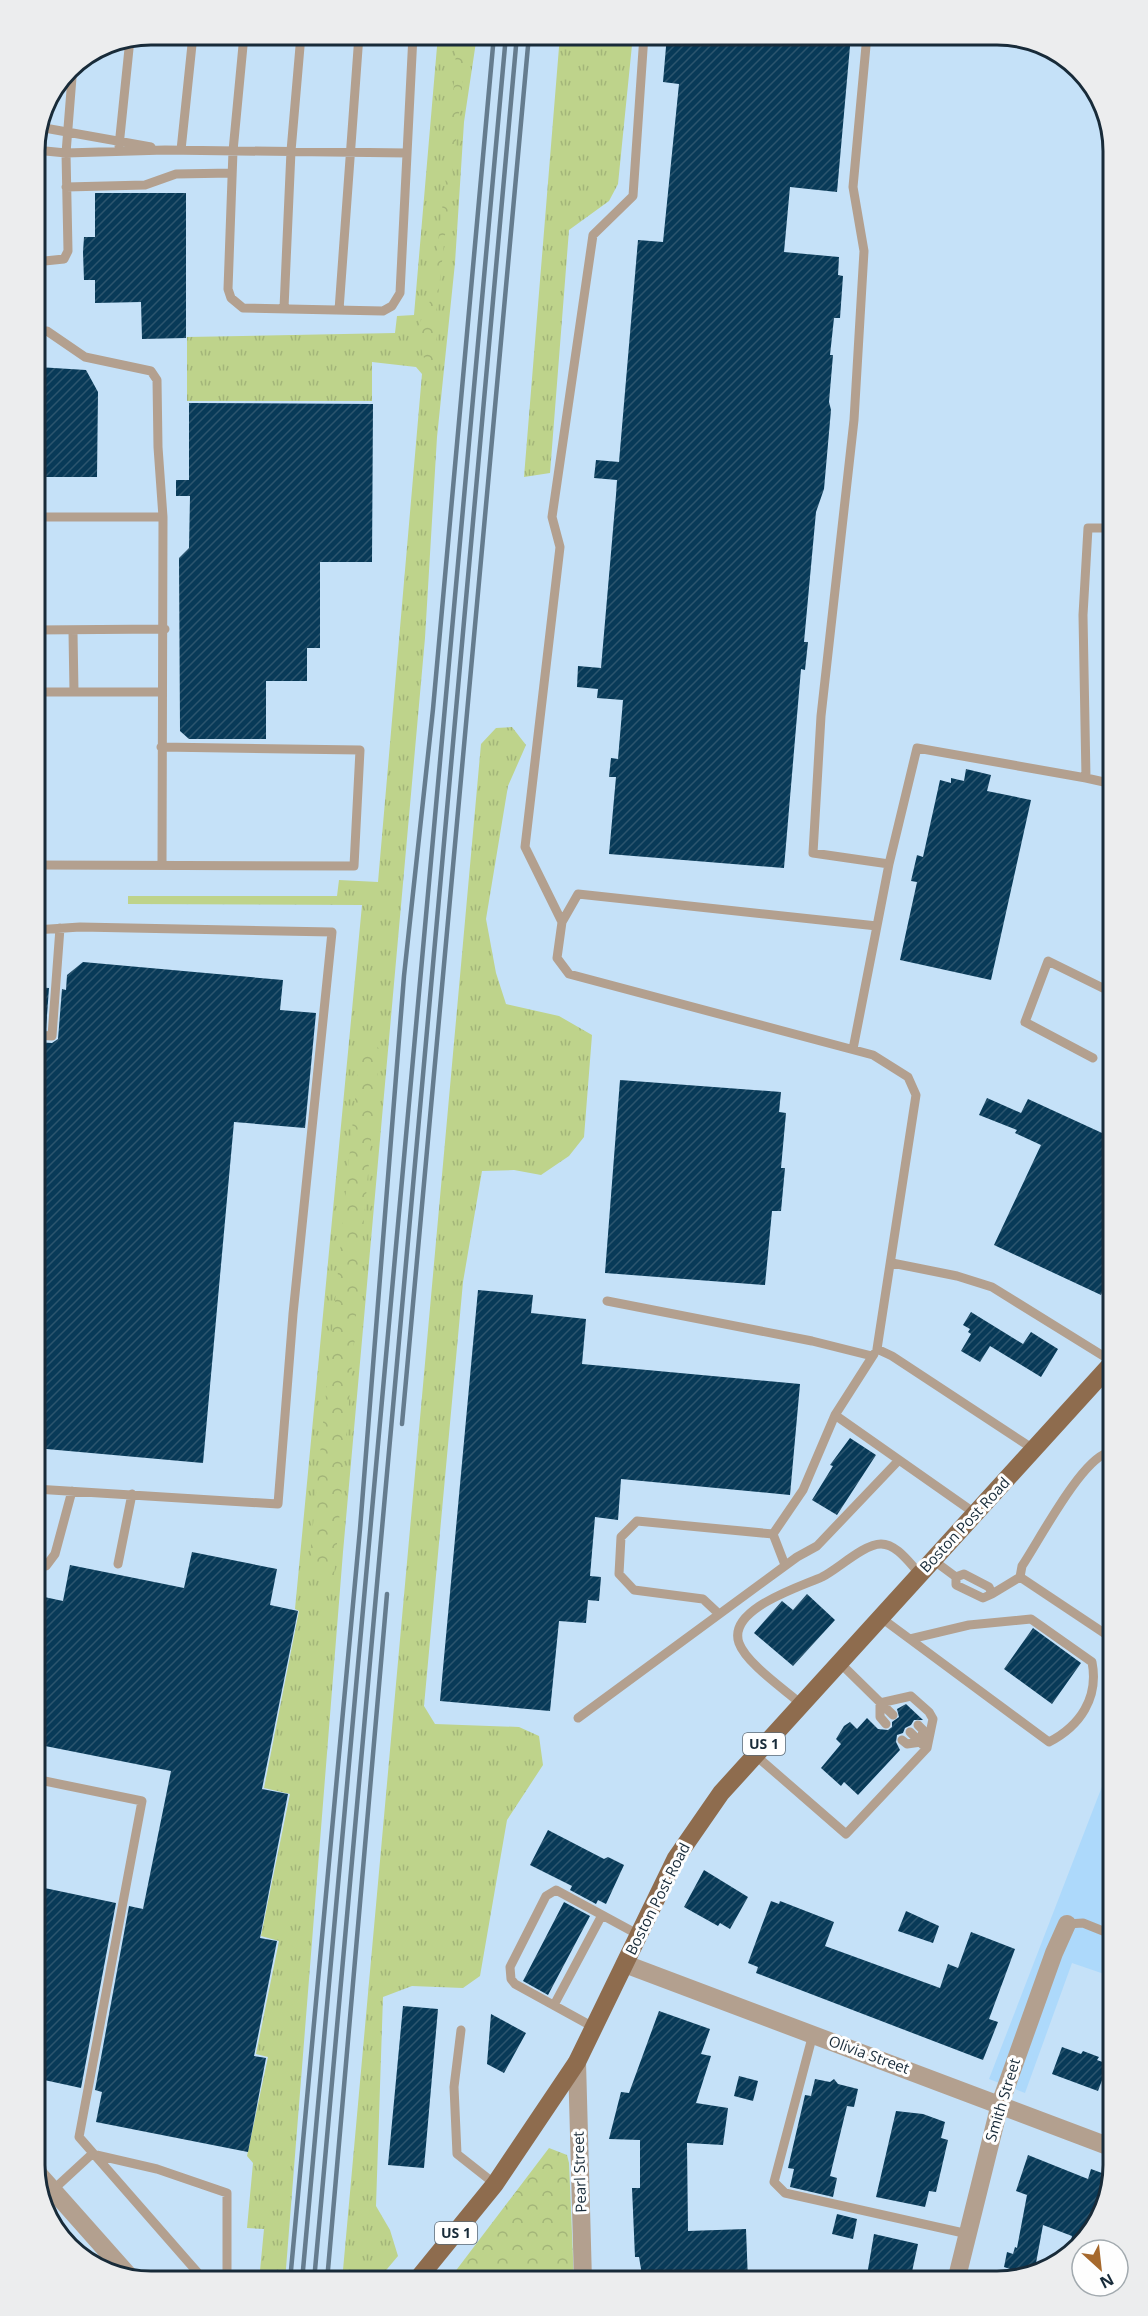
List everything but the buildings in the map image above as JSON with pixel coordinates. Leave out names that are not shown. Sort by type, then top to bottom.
[{"type":"main road","name":"Boston Post Road","points":[[424,2271],[495,2184],[577,2062],[676,1858],[696,1827],[754,1754],[1103,1373]]},
{"type":"street","name":"Smith Street","points":[[959,2271],[1000,2104],[1054,1953],[1067,1924]]},
{"type":"street","name":"Olivia Street","points":[[625,1964],[1103,2144]]},
{"type":"street","name":"Pearl Street","points":[[577,2062],[583,2271]]},
{"type":"street","points":[[47,2184],[120,2266]]},
{"type":"lane","points":[[182,150],[192,45]]},
{"type":"lane","points":[[243,45],[233,151],[228,290],[231,298],[243,308],[383,311],[392,306],[400,293],[412,45]]},
{"type":"lane","points":[[284,308],[291,151],[299,45]]},
{"type":"lane","points":[[339,310],[358,45]]},
{"type":"lane","points":[[562,922],[525,847],[560,547],[552,517],[593,235],[633,196],[643,45]]},
{"type":"lane","points":[[866,45],[853,187],[864,251],[854,420],[821,716],[813,854],[889,864]]},
{"type":"lane","points":[[118,151],[129,48]]},
{"type":"lane","points":[[45,261],[64,259],[68,251],[66,153],[72,81]]},
{"type":"lane","points":[[47,129],[165,150]]},
{"type":"lane","points":[[45,151],[66,153],[182,150],[407,153]]},
{"type":"lane","points":[[66,187],[145,185],[177,174],[232,173]]},
{"type":"lane","points":[[45,331],[85,357],[151,371],[157,380],[158,447],[164,518],[162,864]]},
{"type":"lane","points":[[45,518],[164,518]]},
{"type":"lane","points":[[1086,778],[1083,615],[1088,528],[1103,528]]},
{"type":"lane","points":[[45,631],[73,632],[165,629]]},
{"type":"lane","points":[[73,632],[74,692]]},
{"type":"lane","points":[[45,692],[162,692]]},
{"type":"lane","points":[[45,865],[354,866],[360,750],[161,747]]},
{"type":"lane","points":[[854,1049],[889,864],[917,748],[1103,782]]},
{"type":"lane","points":[[773,1534],[803,1490],[835,1415],[875,1353],[892,1263],[916,1095],[908,1077],[873,1055],[568,974],[557,958],[562,922],[578,894],[877,926]]},
{"type":"lane","points":[[45,1036],[52,1036],[60,928]]},
{"type":"lane","points":[[45,929],[332,932],[293,1314],[278,1504],[45,1490]]},
{"type":"lane","points":[[1093,1058],[1025,1022],[1048,961],[1103,988]]},
{"type":"lane","points":[[892,1263],[957,1276],[992,1287],[1103,1356]]},
{"type":"lane","points":[[607,1301],[892,1356],[1035,1450]]},
{"type":"lane","points":[[835,1415],[976,1514]]},
{"type":"lane","points":[[956,1577],[956,1586],[965,1592],[983,1598],[1020,1577],[1022,1566],[1081,1474],[1096,1457],[1103,1454]]},
{"type":"lane","points":[[579,1718],[785,1565],[817,1546],[899,1460]]},
{"type":"lane","points":[[45,1566],[55,1554],[72,1491]]},
{"type":"lane","points":[[118,1564],[132,1494]]},
{"type":"lane","points":[[719,1614],[703,1599],[634,1590],[619,1574],[621,1537],[637,1521],[773,1534]]},
{"type":"lane","points":[[773,1534],[785,1565]]},
{"type":"lane","points":[[801,1704],[744,1651],[737,1634],[742,1622],[778,1594],[831,1573],[872,1546],[882,1544],[894,1548],[920,1574]]},
{"type":"lane","points":[[933,1560],[956,1577]]},
{"type":"lane","points":[[956,1577],[964,1574],[989,1587],[992,1594]]},
{"type":"lane","points":[[1020,1577],[1103,1632]]},
{"type":"lane","points":[[880,1617],[1049,1742],[1068,1732],[1084,1714],[1095,1674],[1092,1662],[1031,1619],[969,1625],[910,1639]]},
{"type":"lane","points":[[839,1662],[893,1715]]},
{"type":"lane","points":[[754,1754],[846,1834],[924,1745],[933,1727],[929,1712],[911,1696],[880,1703]]},
{"type":"lane","points":[[880,1703],[896,1703],[899,1707]]},
{"type":"lane","points":[[880,1703],[880,1717],[886,1724]]},
{"type":"lane","points":[[918,1725],[923,1730],[924,1745]]},
{"type":"lane","points":[[910,1732],[924,1745]]},
{"type":"lane","points":[[902,1740],[908,1744],[924,1745]]},
{"type":"lane","points":[[45,1781],[142,1801],[79,2138],[196,2271]]},
{"type":"lane","points":[[595,2028],[515,1984],[509,1973],[546,1896],[556,1890],[639,1935]]},
{"type":"lane","points":[[554,2005],[602,1915]]},
{"type":"lane","points":[[1067,1924],[1083,1923],[1103,1931]]},
{"type":"lane","points":[[461,2030],[454,2087],[457,2154],[495,2184]]},
{"type":"lane","points":[[813,2034],[774,2182],[785,2193],[968,2234]]},
{"type":"lane","points":[[46,2178],[92,2154],[157,2169],[227,2193],[227,2271]]},
{"type":"shaded area","points":[[1103,1784],[1103,1974],[1072,1963],[1025,2093],[989,2079]]},
{"type":"green space","points":[[437,45],[476,45],[464,122],[455,263],[437,437],[425,638],[343,1552],[286,2271],[260,2271],[264,2229],[247,2228],[253,2163],[247,2156],[268,2057],[256,2054],[279,1941],[261,1936],[290,1794],[264,1788],[299,1611],[295,1609],[362,905],[128,904],[128,896],[337,896],[339,880],[378,882],[422,374],[416,367],[372,362],[372,401],[187,401],[187,337],[395,333],[397,316],[414,315]]},
{"type":"green space","points":[[456,45],[467,45],[436,314],[437,362],[429,375],[416,331],[431,299],[450,145]]},
{"type":"green space","points":[[559,45],[632,45],[618,184],[609,201],[569,230],[550,473],[524,477]]},
{"type":"green space","points":[[512,727],[526,745],[508,786],[486,919],[496,973],[506,1004],[559,1016],[592,1035],[584,1137],[569,1156],[541,1175],[514,1170],[482,1171],[463,1282],[424,1706],[435,1724],[519,1727],[539,1736],[543,1765],[507,1820],[480,1976],[463,1988],[412,1986],[383,1997],[376,2206],[390,2230],[398,2256],[385,2271],[343,2271],[481,744],[496,728]]},
{"type":"green space","points":[[369,1037],[380,1050],[333,1587],[322,1579],[316,1570],[311,1545],[357,1079],[364,1043]]},
{"type":"green space","points":[[549,2148],[567,2155],[574,2271],[456,2271]]},
{"type":"railway","points":[[291,2271],[360,1529],[404,976],[433,709],[493,45]]},
{"type":"railway","points":[[303,2271],[505,45]]},
{"type":"railway","points":[[315,2271],[516,45]]},
{"type":"railway","points":[[402,1424],[528,45]]},
{"type":"railway","points":[[328,2271],[387,1594]]}]
